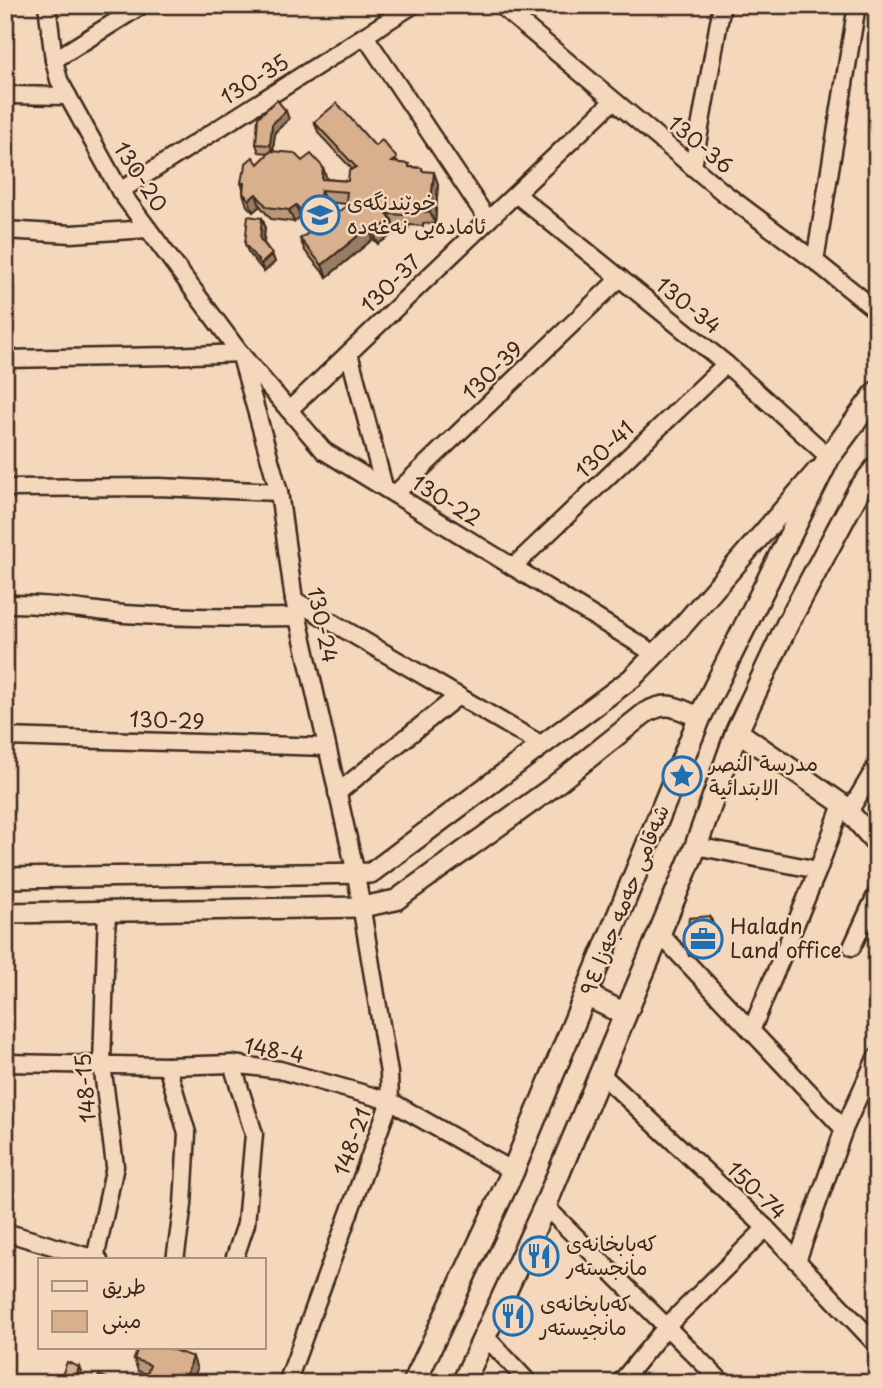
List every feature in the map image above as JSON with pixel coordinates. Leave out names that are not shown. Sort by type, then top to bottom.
[{"type":"main road","name":"شەقامی حەمە جەزا ٩٤","points":[[414,1383],[513,1171],[700,717],[829,457],[877,392]]},
{"type":"main road","name":"شەقامی حەمە جەزا ٩٤","points":[[463,1383],[545,1206],[696,846],[737,731],[789,622],[859,490],[877,467]]},
{"type":"main road","points":[[586,995],[625,1014]]},
{"type":"street","name":"130-20","points":[[47,5],[59,79],[120,191],[240,353]]},
{"type":"street","points":[[54,60],[142,5]]},
{"type":"street","name":"130-35","points":[[120,191],[413,5]]},
{"type":"street","name":"130-36","points":[[500,5],[724,193],[877,311]]},
{"type":"street","points":[[693,167],[722,5]]},
{"type":"street","points":[[815,261],[857,5]]},
{"type":"street","points":[[365,36],[488,220]]},
{"type":"street","points":[[5,95],[68,96]]},
{"type":"street","name":"130-37","points":[[289,410],[613,100]]},
{"type":"street","name":"130-34","points":[[516,194],[726,364],[829,457]]},
{"type":"street","points":[[5,230],[71,234],[148,229]]},
{"type":"street","name":"130-39","points":[[389,491],[620,278]]},
{"type":"street","points":[[5,359],[240,353]]},
{"type":"street","name":"130-22","points":[[240,353],[324,451],[655,654]]},
{"type":"street","name":"130-24","points":[[240,353],[279,492],[294,600],[362,907]]},
{"type":"street","points":[[349,353],[389,491]]},
{"type":"street","name":"130-41","points":[[513,567],[726,364]]},
{"type":"street","points":[[5,878],[371,873],[632,678],[678,631],[829,457]]},
{"type":"street","points":[[5,488],[159,487],[279,492]]},
{"type":"street","points":[[294,600],[542,745]]},
{"type":"street","points":[[5,604],[204,619],[298,617]]},
{"type":"street","points":[[337,793],[458,696]]},
{"type":"street","points":[[5,913],[362,907],[396,900],[550,789],[645,713],[659,705],[683,709],[700,717]]},
{"type":"street","points":[[737,731],[846,808],[877,844]]},
{"type":"street","name":"130-29","points":[[5,737],[327,747]]},
{"type":"street","points":[[751,1031],[846,808],[877,765]]},
{"type":"street","points":[[696,846],[818,870]]},
{"type":"street","points":[[852,947],[877,893]]},
{"type":"street","name":"148-21","points":[[287,1383],[390,1101],[389,1073],[362,907]]},
{"type":"street","name":"148-15","points":[[97,1258],[115,1166],[102,1063],[107,910]]},
{"type":"street","points":[[659,933],[844,1129]]},
{"type":"street","points":[[797,1261],[844,1129],[877,1056]]},
{"type":"street","name":"148-4","points":[[5,1063],[167,1066],[232,1064],[280,1070],[390,1101],[513,1171]]},
{"type":"street","points":[[232,1064],[254,1134],[246,1224],[235,1258]]},
{"type":"street","points":[[167,1066],[187,1133],[183,1205],[174,1258]]},
{"type":"street","name":"150-74","points":[[600,1073],[766,1228],[877,1345]]},
{"type":"street","points":[[545,1206],[723,1383]]},
{"type":"street","points":[[620,1383],[667,1326],[766,1228]]},
{"type":"street","points":[[5,1232],[90,1258]]},
{"type":"street","points":[[485,1336],[529,1383]]},
{"type":"building","points":[[277,100],[286,111],[272,124],[270,145],[256,144],[258,117]]},
{"type":"building","points":[[337,103],[375,146],[382,140],[397,158],[392,162],[434,172],[430,212],[387,214],[392,220],[373,232],[369,227],[322,265],[300,239],[351,203],[346,200],[347,192],[321,190],[319,202],[304,214],[296,205],[289,210],[267,207],[256,194],[249,200],[243,193],[244,183],[241,183],[246,163],[253,157],[258,164],[271,151],[294,153],[302,161],[311,154],[323,167],[322,179],[348,181],[349,171],[356,167],[314,122]]},
{"type":"building","points":[[248,216],[262,218],[260,239],[272,254],[261,264],[245,244]]},
{"type":"building","points":[[710,916],[713,942],[686,948],[689,918]]},
{"type":"building","points":[[137,1350],[174,1350],[193,1357],[183,1383],[144,1383],[150,1365],[134,1359]]},
{"type":"building","points":[[67,1362],[79,1367],[76,1376],[82,1378],[80,1383],[59,1383]]},
{"type":"building","points":[[99,1375],[119,1383],[96,1383]]},
{"type":"place","name":"خوێندنگەی ئامادەیی نەغەدە","points":[[320,215]]},
{"type":"place","name":"مدرسة النصر الابتدائية","points":[[682,776]]},
{"type":"place","name":"Haladn Land office","points":[[703,939]]},
{"type":"place","name":"کەبابخانەی مانجستەر","points":[[539,1256]]},
{"type":"place","name":"كەبابخانەی مانجیستەر","points":[[513,1316]]}]
